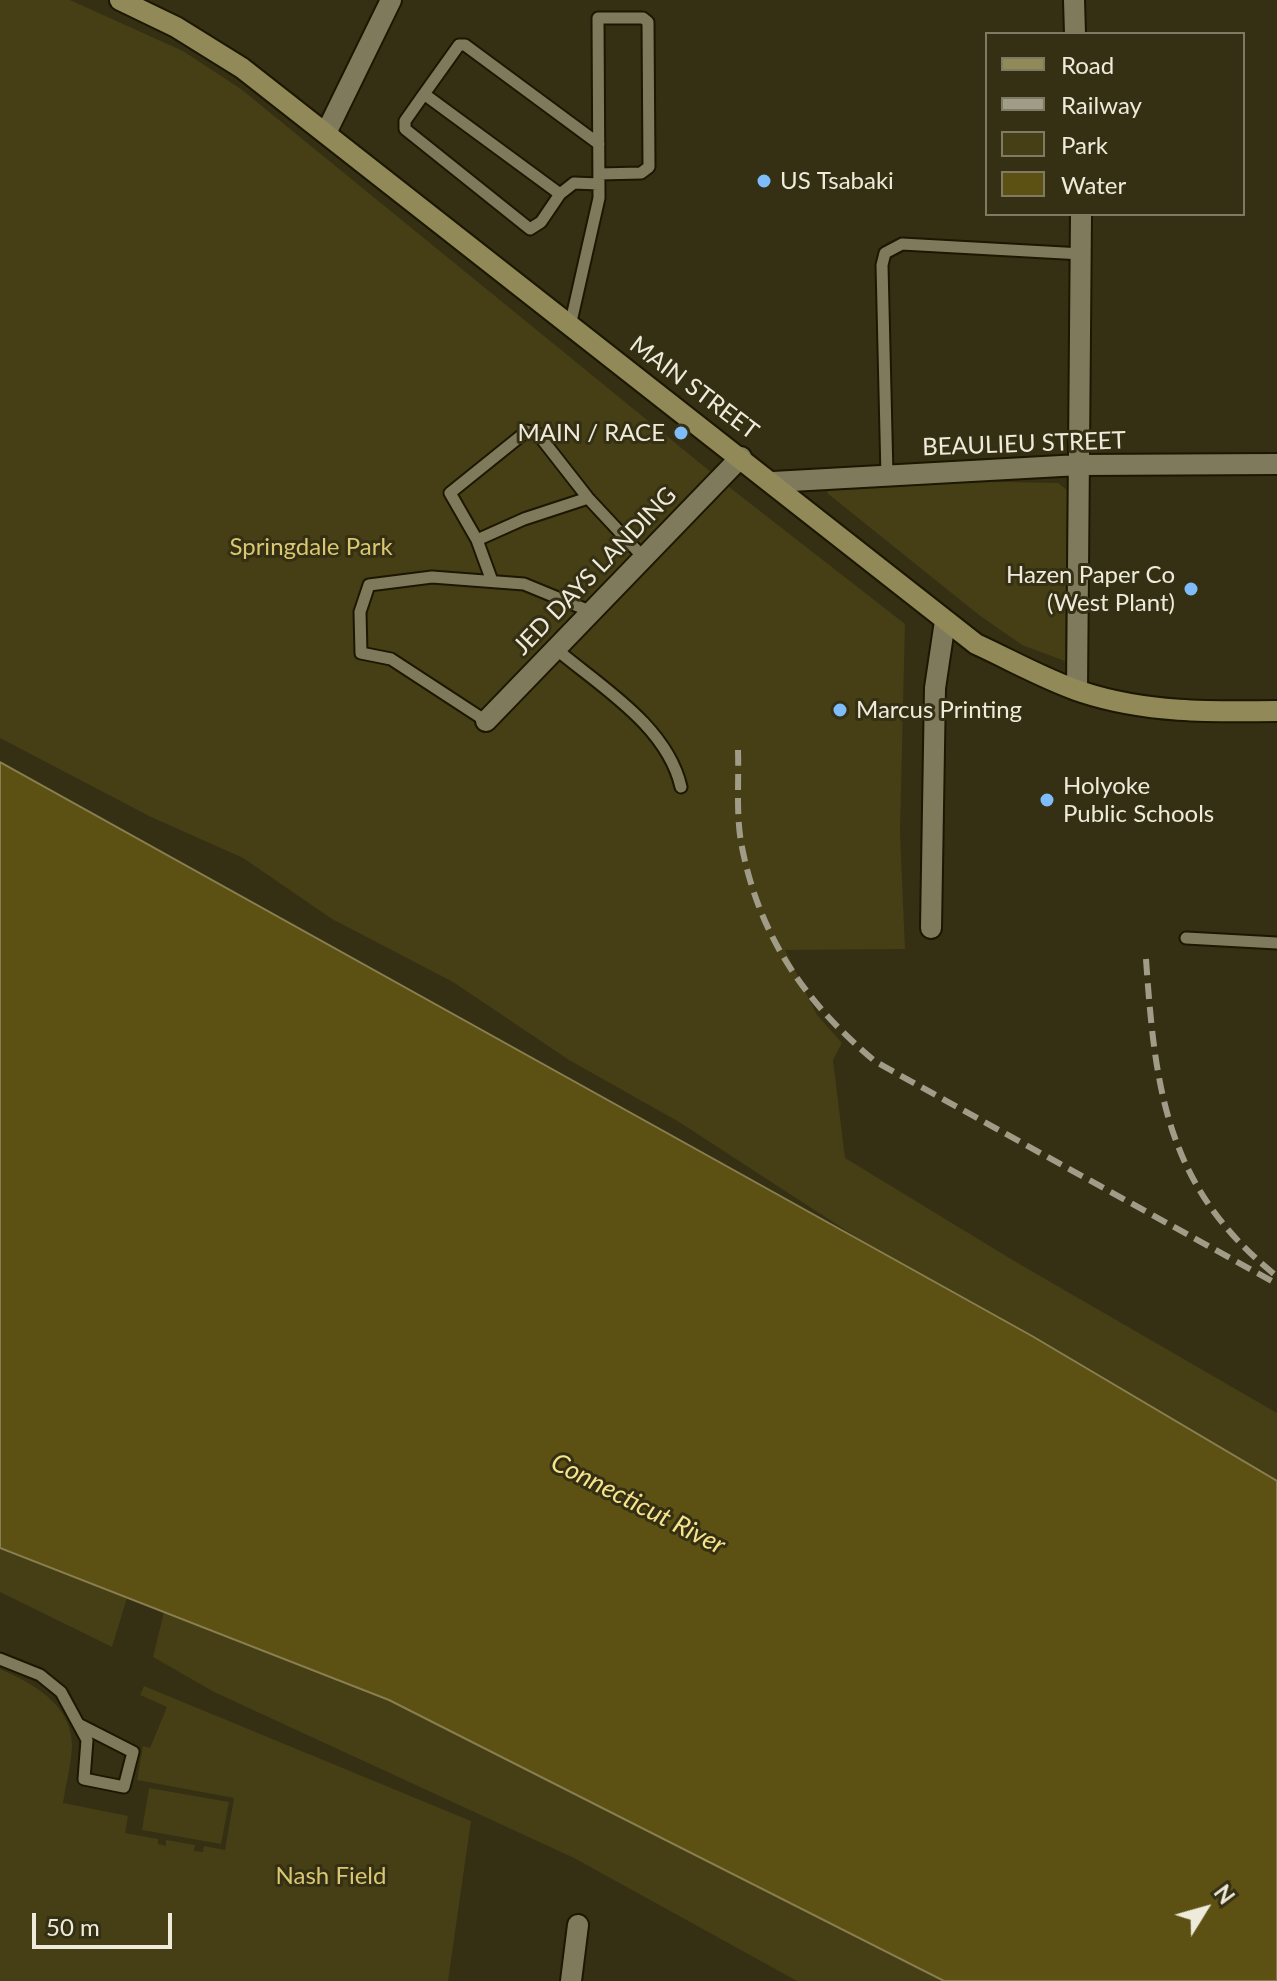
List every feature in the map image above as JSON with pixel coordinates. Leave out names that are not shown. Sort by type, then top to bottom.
[{"type":"main road","name":"MAIN STREET","points":[[120,0],[176,27],[242,68],[976,644],[1077,690],[1189,713],[1277,711]]},
{"type":"street","points":[[326,133],[391,0]]},
{"type":"street","points":[[1074,0],[1075,32]]},
{"type":"street","points":[[1077,690],[1081,216]]},
{"type":"street","name":"JED DAYS LANDING","points":[[486,721],[741,457]]},
{"type":"street","name":"BEAULIEU STREET","points":[[773,482],[1079,465],[1277,464]]},
{"type":"street","points":[[931,928],[935,688],[945,621]]},
{"type":"street","points":[[571,1981],[578,1925]]},
{"type":"lane","points":[[570,327],[599,198],[599,179],[599,144],[598,18],[643,18],[648,22],[649,167],[641,173],[599,179],[574,183],[560,194],[541,222],[530,229],[405,129],[405,121],[459,45],[465,45],[599,144]]},
{"type":"lane","points":[[424,94],[560,194]]},
{"type":"lane","points":[[887,476],[882,265],[885,253],[902,244],[1082,254]]},
{"type":"lane","points":[[492,581],[477,540],[450,493],[527,431],[538,434],[545,441],[588,498],[643,557]]},
{"type":"lane","points":[[477,540],[536,514],[588,498]]},
{"type":"lane","points":[[486,721],[391,659],[361,653],[360,612],[369,585],[432,577],[524,584],[592,612]]},
{"type":"lane","points":[[556,649],[632,712],[654,736],[675,763],[681,787]]},
{"type":"lane","points":[[1186,938],[1277,943]]},
{"type":"lane","points":[[0,1659],[40,1675],[59,1690],[80,1725],[88,1747],[84,1779],[124,1787],[133,1752],[80,1725]]},
{"type":"green space","name":"Springdale Park","points":[[0,0],[70,0],[183,51],[241,89],[733,490],[905,624],[900,832],[905,949],[785,950],[817,1015],[842,1043],[833,1060],[845,1158],[1016,1262],[1277,1413],[1277,1484],[856,1237],[679,1122],[569,1060],[453,982],[332,919],[243,858],[151,817],[0,738]]},
{"type":"green space","points":[[832,483],[1058,483],[1067,490],[1065,661],[1022,645],[979,615],[827,493]]},
{"type":"green space","points":[[0,1548],[127,1598],[112,1647],[0,1592]]},
{"type":"green space","points":[[164,1612],[389,1700],[944,1981],[797,1981],[574,1858],[214,1692],[153,1657]]},
{"type":"green space","name":"Nash Field","points":[[0,1669],[37,1688],[66,1719],[72,1747],[63,1803],[128,1816],[125,1833],[158,1839],[158,1844],[166,1846],[166,1840],[195,1845],[194,1851],[203,1852],[204,1846],[225,1850],[234,1798],[137,1780],[143,1746],[150,1748],[167,1707],[140,1695],[144,1686],[471,1821],[448,1981],[0,1981]]},
{"type":"green space","points":[[149,1788],[229,1802],[221,1844],[142,1830]]},
{"type":"water","name":"Connecticut River","points":[[0,762],[1032,1336],[1277,1481],[1277,1981],[944,1981],[389,1700],[0,1548]]},
{"type":"railway","points":[[738,750],[739,831],[759,907],[788,965],[827,1016],[876,1062],[1277,1284]]},
{"type":"railway","points":[[1146,959],[1162,1092],[1188,1170],[1210,1206],[1238,1240],[1274,1274]]},
{"type":"place","name":"US Tsabaki","points":[[764,181]]},
{"type":"place","name":"MAIN / RACE","points":[[681,433]]},
{"type":"place","name":"Hazen Paper Co (West Plant)","points":[[1191,589]]},
{"type":"place","name":"Marcus Printing","points":[[840,710]]},
{"type":"place","name":"Holyoke Public Schools","points":[[1047,800]]}]
